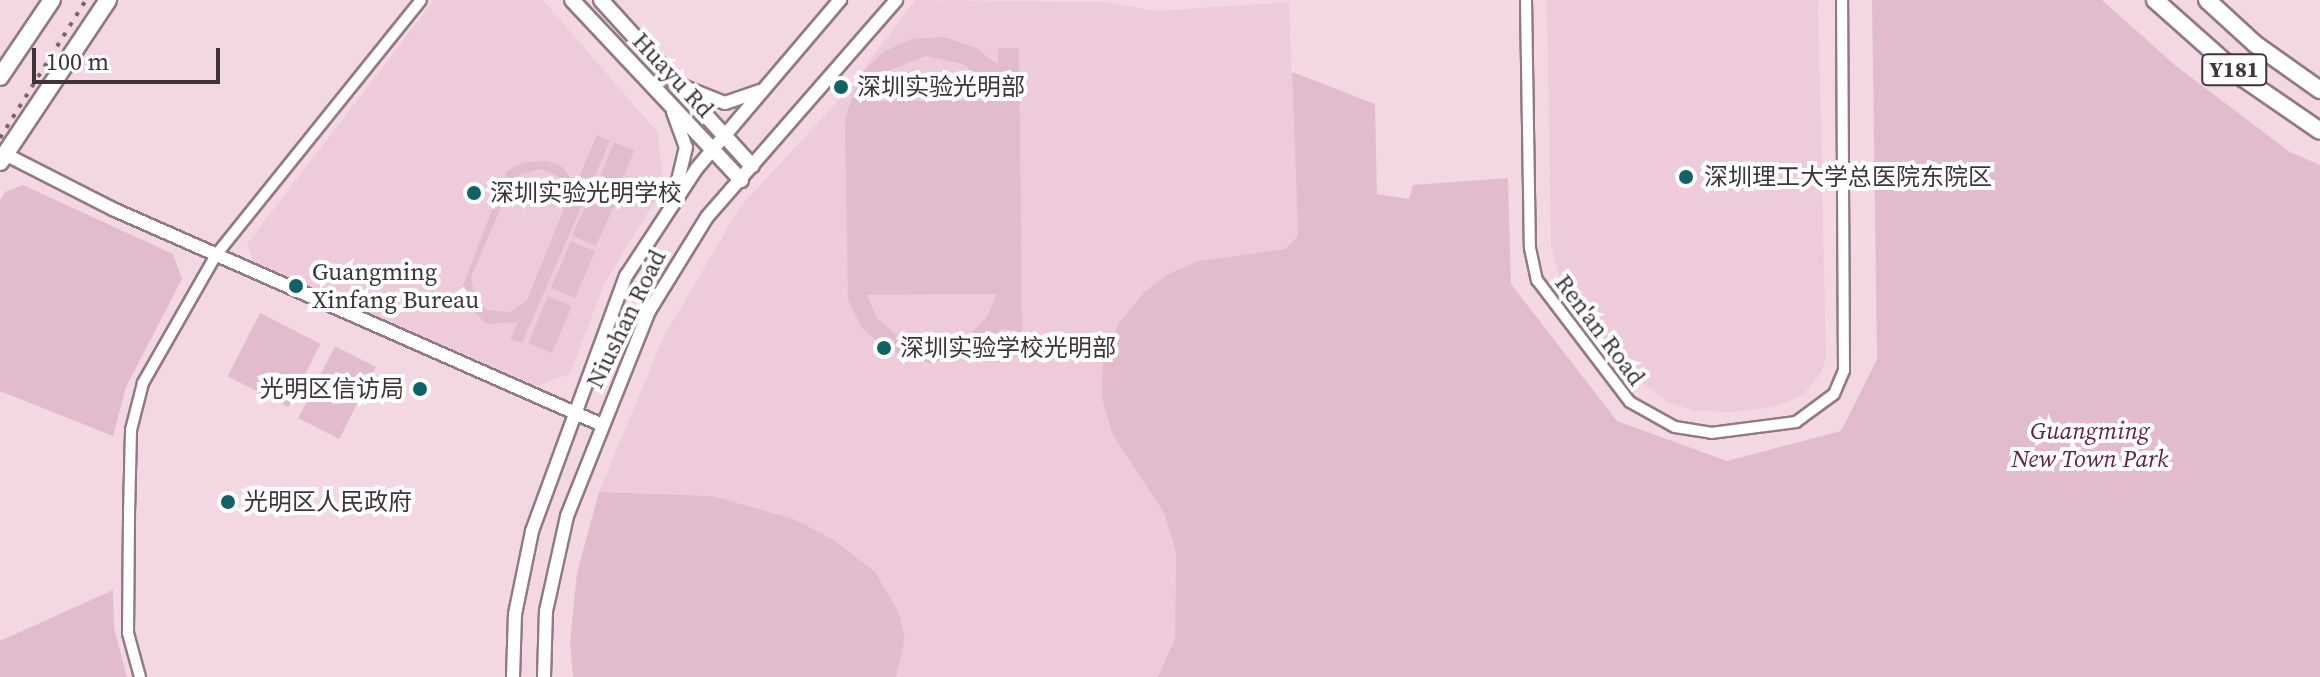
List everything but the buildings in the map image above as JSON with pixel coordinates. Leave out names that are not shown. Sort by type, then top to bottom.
[{"type":"main road","points":[[0,77],[52,0]]},
{"type":"main road","points":[[2,158],[108,0]]},
{"type":"main road","name":"Huayu Rd","points":[[572,0],[741,180]]},
{"type":"main road","name":"Huayu Rd","points":[[601,0],[752,166]]},
{"type":"main road","name":"Y181","points":[[2155,0],[2243,78],[2317,125]]},
{"type":"main road","name":"Y181","points":[[2207,0],[2255,44],[2320,90]]},
{"type":"street","points":[[140,677],[128,633],[133,417],[143,383],[216,255],[421,0]]},
{"type":"street","name":"Niushan Road","points":[[513,677],[521,571],[573,413],[626,276],[668,207],[840,0]]},
{"type":"street","name":"Niushan Road","points":[[544,677],[542,651],[553,572],[600,424],[673,268],[752,166],[896,0]]},
{"type":"street","name":"Ren'an Road","points":[[1526,0],[1530,248],[1537,280],[1630,402],[1675,427],[1723,433],[1779,427],[1811,414],[1834,394],[1844,371],[1842,0]]},
{"type":"street","points":[[677,81],[699,97],[725,103],[748,98],[772,81]]},
{"type":"street","points":[[662,96],[686,147],[682,174],[668,207]]},
{"type":"street","points":[[2,158],[600,424]]},
{"type":"shaded area","name":"深圳实验光明学校","points":[[434,0],[543,0],[658,133],[663,188],[605,282],[570,374],[537,386],[253,261],[247,244]]},
{"type":"shaded area","name":"深圳实验学校光明部","points":[[915,0],[1108,2],[1155,11],[1289,2],[1298,236],[1285,249],[1199,261],[1170,273],[1145,291],[1119,323],[1103,359],[1113,435],[1164,513],[1176,552],[1175,638],[1158,677],[896,677],[905,639],[899,613],[834,540],[794,519],[713,496],[599,492],[664,336],[740,207],[848,90]]},
{"type":"shaded area","name":"深圳理工大学总医院东院区","points":[[1547,0],[1818,0],[1826,358],[1821,373],[1802,396],[1774,407],[1733,412],[1696,411],[1667,402],[1634,377],[1561,282],[1551,247]]},
{"type":"green space","name":"Guangming New Town Park","points":[[1872,0],[2102,0],[2176,66],[2290,152],[2320,165],[2320,677],[1158,677],[1175,638],[1176,552],[1164,513],[1113,435],[1102,398],[1103,359],[1119,323],[1145,291],[1170,273],[1199,261],[1285,249],[1298,236],[1292,72],[1375,104],[1377,194],[1409,199],[1413,185],[1508,178],[1511,284],[1617,421],[1727,461],[1841,431],[1877,359]]},
{"type":"green space","points":[[944,37],[976,48],[998,65],[998,48],[1019,48],[1022,332],[1002,329],[978,350],[930,363],[885,349],[862,328],[848,300],[845,118],[861,74],[883,52],[912,39]],"holes":[[[926,56],[963,64],[983,79],[995,101],[868,101],[890,70]],[[997,294],[987,317],[969,335],[932,346],[896,335],[877,318],[867,295]]]},
{"type":"green space","points":[[597,135],[610,141],[522,343],[510,339],[518,322],[487,324],[468,307],[461,290],[507,171],[524,162],[548,161],[562,167],[576,184]],"holes":[[[540,169],[559,177],[567,201],[527,300],[511,312],[488,310],[476,301],[471,277],[512,182],[519,175]]]},
{"type":"green space","points":[[614,142],[634,150],[618,191],[598,183]]},
{"type":"green space","points":[[23,185],[173,254],[182,279],[126,387],[113,436],[0,391],[0,201],[5,192]]},
{"type":"green space","points":[[594,188],[618,199],[596,246],[572,235]]},
{"type":"green space","points":[[571,241],[595,251],[575,298],[551,288]]},
{"type":"green space","points":[[548,296],[572,306],[552,353],[528,343]]},
{"type":"green space","points":[[260,313],[321,344],[288,407],[228,376]]},
{"type":"green space","points":[[335,346],[376,367],[339,439],[298,418]]},
{"type":"green space","points":[[599,492],[713,496],[794,519],[834,540],[875,572],[899,613],[905,639],[896,677],[573,677],[570,643],[577,573]]},
{"type":"green space","points":[[113,590],[114,628],[127,677],[0,677],[0,641]]},
{"type":"railway","points":[[0,138],[86,0]]},
{"type":"place","name":"深圳实验光明部","points":[[841,87]]},
{"type":"place","name":"深圳理工大学总医院东院区","points":[[1686,177]]},
{"type":"place","name":"深圳实验光明学校","points":[[474,193]]},
{"type":"place","name":"Guangming Xinfang Bureau","points":[[296,286]]},
{"type":"place","name":"深圳实验学校光明部","points":[[884,348]]},
{"type":"place","name":"光明区信访局","points":[[420,389]]},
{"type":"place","name":"光明区人民政府","points":[[228,502]]}]
